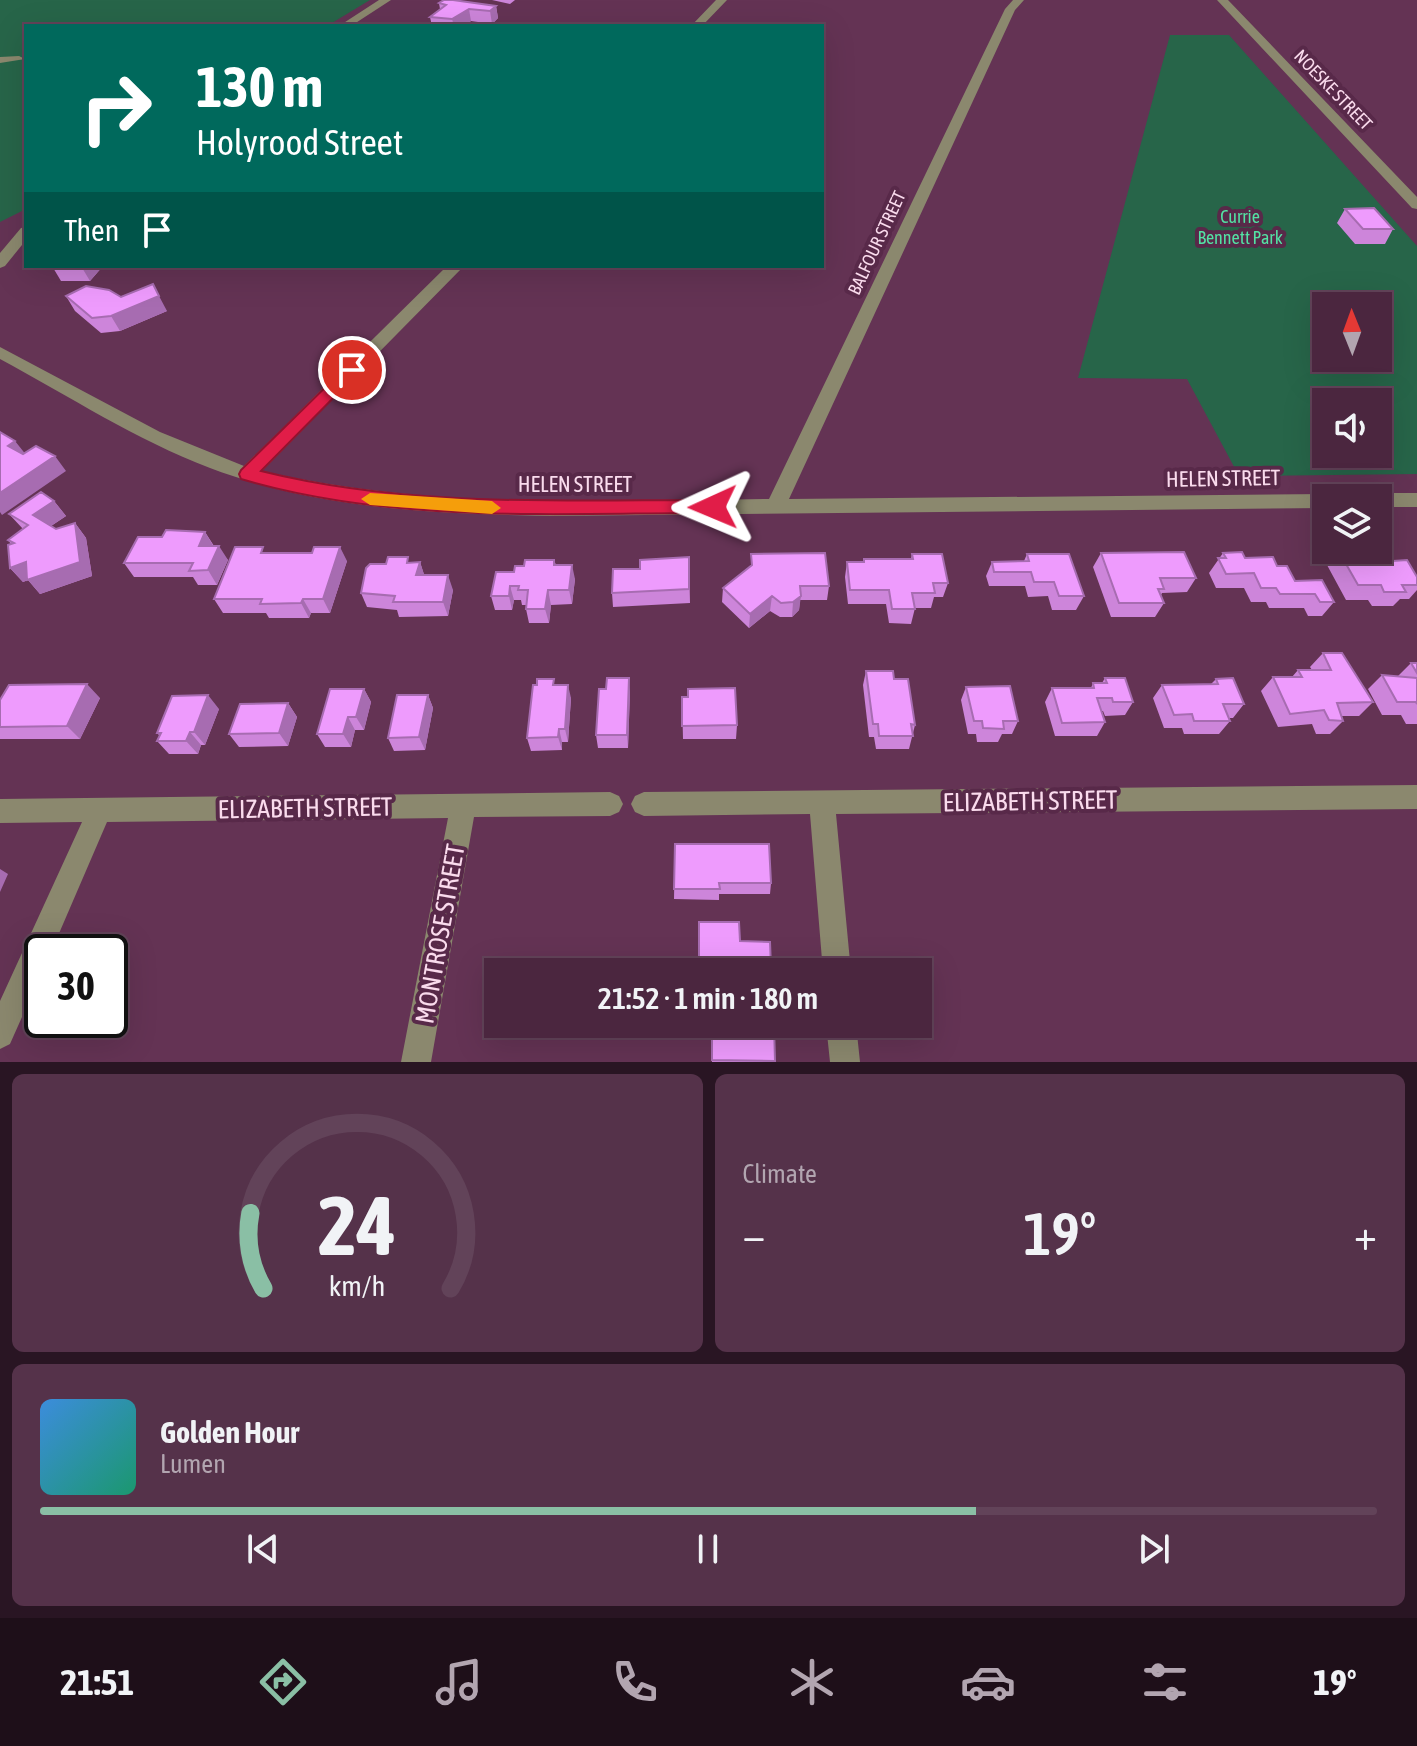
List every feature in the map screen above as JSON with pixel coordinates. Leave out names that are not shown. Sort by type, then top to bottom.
[{"type":"street","points":[[347,24],[386,0]]},
{"type":"street","points":[[698,24],[722,0]]},
{"type":"street","name":"BALFOUR STREET","points":[[776,506],[1010,9],[1019,0]]},
{"type":"street","name":"NOESKE STREET","points":[[1222,0],[1417,205]]},
{"type":"street","points":[[0,60],[19,59]]},
{"type":"street","points":[[8,230],[24,223]]},
{"type":"street","points":[[0,263],[24,233]]},
{"type":"street","points":[[247,474],[454,268]]},
{"type":"street","name":"HELEN STREET","points":[[0,352],[181,449],[247,474],[327,493],[389,502],[454,507],[1312,501]]},
{"type":"street","points":[[1392,500],[1417,500]]},
{"type":"street","name":"ELIZABETH STREET","points":[[644,804],[1417,797]]},
{"type":"street","points":[[822,803],[836,958]]},
{"type":"street","name":"ELIZABETH STREET","points":[[0,811],[610,804]]},
{"type":"street","name":"MONTROSE STREET","points":[[416,1062],[463,806]]},
{"type":"street","points":[[0,1034],[100,810]]},
{"type":"street","points":[[842,1038],[845,1062]]},
{"type":"green space","points":[[0,0],[370,0],[330,24],[24,24],[24,210],[0,222]]},
{"type":"green space","name":"Currie Bennett Park","points":[[1170,35],[1229,35],[1417,246],[1417,474],[1239,476],[1187,379],[1078,378]]},
{"type":"building","points":[[444,0],[496,6],[490,11],[469,9],[452,19],[430,17],[446,5],[439,3]]},
{"type":"building","points":[[1374,208],[1393,229],[1363,229],[1345,209]]},
{"type":"building","points":[[153,284],[159,296],[111,316],[92,318],[66,296],[86,286],[109,290],[121,297]]},
{"type":"building","points":[[0,432],[15,441],[8,446],[23,454],[36,446],[55,456],[0,493]]},
{"type":"building","points":[[41,492],[54,501],[33,515],[56,529],[75,523],[80,562],[27,580],[26,562],[10,568],[8,545],[14,543],[8,540],[28,525],[9,514]]},
{"type":"building","points":[[166,530],[205,532],[199,546],[219,546],[208,570],[189,571],[193,563],[124,563],[138,537],[162,537]]},
{"type":"building","points":[[235,547],[263,547],[261,553],[312,553],[314,547],[340,547],[323,599],[260,604],[262,599],[214,599]]},
{"type":"building","points":[[1184,552],[1196,578],[1160,578],[1164,589],[1158,589],[1164,603],[1119,603],[1101,553]]},
{"type":"building","points":[[1242,552],[1245,558],[1273,557],[1277,566],[1287,566],[1295,581],[1322,580],[1334,602],[1320,602],[1315,594],[1280,594],[1276,588],[1261,588],[1254,573],[1226,574],[1218,558],[1226,558],[1223,553]]},
{"type":"building","points":[[825,553],[829,586],[800,586],[801,596],[793,602],[781,603],[772,596],[750,614],[723,588],[752,565],[751,554]]},
{"type":"building","points":[[912,554],[942,554],[948,583],[933,583],[935,593],[912,593],[915,609],[892,609],[889,590],[850,590],[847,562],[913,559]]},
{"type":"building","points":[[1027,554],[1069,554],[1084,596],[1059,596],[1054,582],[1034,582],[1031,572],[994,572],[992,562],[1029,561]]},
{"type":"building","points":[[388,557],[408,557],[407,563],[420,562],[416,575],[448,575],[443,602],[393,602],[395,596],[361,593],[366,568],[370,564],[386,564]]},
{"type":"building","points":[[689,557],[689,589],[612,593],[613,569],[640,569],[640,560]]},
{"type":"building","points":[[1392,559],[1407,560],[1417,577],[1417,585],[1402,585],[1406,592],[1384,592],[1381,585],[1358,585],[1346,564],[1392,564]]},
{"type":"building","points":[[525,560],[554,560],[554,565],[572,565],[569,590],[548,590],[545,609],[526,609],[528,590],[518,590],[519,586],[510,586],[509,596],[491,596],[496,572],[514,572],[515,566],[524,566]]},
{"type":"building","points":[[1323,653],[1342,653],[1373,702],[1337,703],[1343,721],[1329,720],[1324,710],[1290,714],[1273,677],[1302,677],[1298,670],[1331,670]]},
{"type":"building","points":[[866,671],[893,671],[894,679],[908,679],[915,725],[911,724],[913,736],[879,736],[878,724],[873,724]]},
{"type":"building","points":[[1382,675],[1417,678],[1417,704],[1397,702]]},
{"type":"building","points":[[607,678],[629,678],[627,735],[596,735],[599,689],[606,689]]},
{"type":"building","points":[[1105,678],[1125,678],[1133,702],[1097,698],[1105,722],[1062,723],[1052,688],[1094,688],[1093,683],[1107,683]]},
{"type":"building","points":[[1233,678],[1244,704],[1223,704],[1230,721],[1194,721],[1192,714],[1174,715],[1162,685],[1218,684],[1216,679]]},
{"type":"building","points":[[537,679],[554,679],[553,685],[568,685],[565,729],[559,729],[558,737],[527,738],[533,685],[537,685]]},
{"type":"building","points":[[87,684],[67,726],[0,727],[0,700],[9,685]]},
{"type":"building","points":[[1010,686],[1018,721],[1003,721],[1004,729],[983,728],[982,721],[974,721],[966,687]]},
{"type":"building","points":[[735,688],[737,725],[682,726],[682,697],[688,697],[688,689]]},
{"type":"building","points":[[330,689],[364,689],[356,717],[348,717],[343,734],[317,734]]},
{"type":"building","points":[[208,695],[194,732],[190,732],[186,741],[157,741],[161,733],[157,733],[172,696]]},
{"type":"building","points":[[397,695],[428,695],[419,737],[388,738]]},
{"type":"building","points":[[288,703],[279,733],[229,734],[240,704]]},
{"type":"building","points":[[675,844],[769,844],[771,883],[719,883],[720,889],[674,889]]},
{"type":"building","points":[[699,922],[739,922],[740,941],[770,942],[771,958],[699,958]]},
{"type":"building","points":[[712,1038],[774,1038],[775,1061],[712,1060]]},
{"type":"slow traffic","points":[[370,499],[492,508]]},
{"type":"route","points":[[352,370],[247,474],[312,490],[389,502],[454,507],[713,507]]}]
